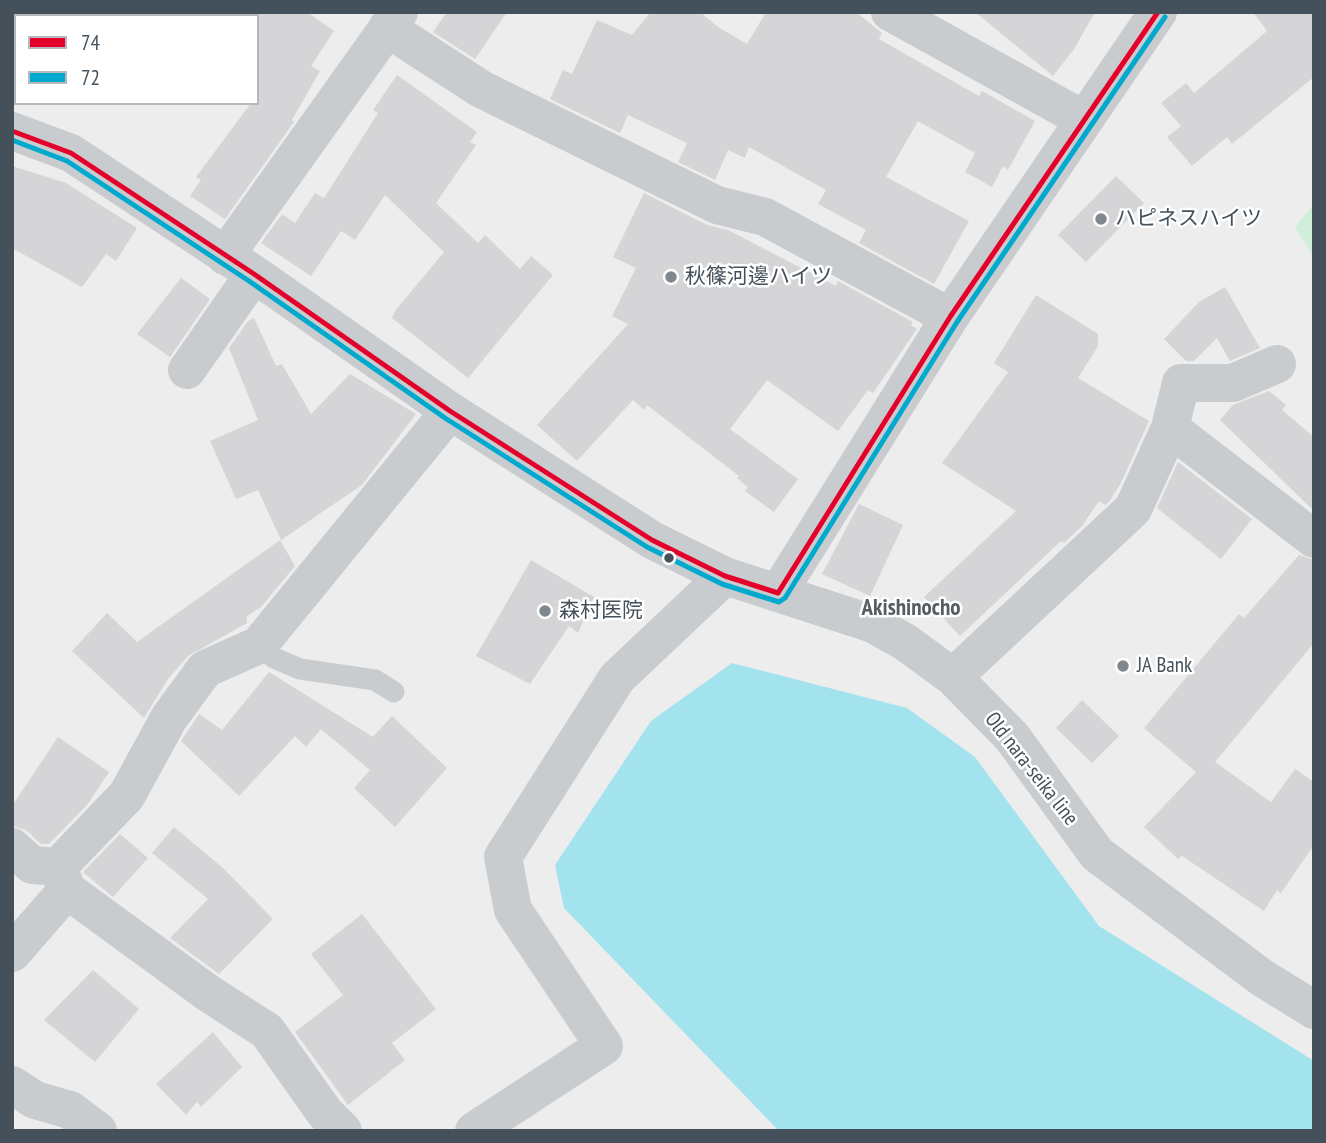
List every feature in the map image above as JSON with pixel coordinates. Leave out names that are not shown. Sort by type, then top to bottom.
[{"type":"street","points":[[890,12],[1083,118]]},
{"type":"street","points":[[778,593],[950,317],[1083,118],[1158,12]]},
{"type":"street","points":[[187,370],[239,265],[393,20],[493,96],[716,205],[765,217],[950,317]]},
{"type":"street","name":"Old nara-seika line","points":[[12,131],[71,153],[450,411],[652,540],[725,576],[873,624],[905,642],[953,677],[1012,737],[1097,853],[1261,977],[1314,1010]]},
{"type":"street","points":[[953,677],[1133,509],[1170,428],[1181,383],[1233,383],[1277,364]]},
{"type":"street","points":[[12,953],[62,878],[128,796],[169,718],[205,669],[259,645],[450,411]]},
{"type":"street","points":[[1170,428],[1314,538]]},
{"type":"street","points":[[474,1131],[604,1046],[513,910],[503,857],[617,678],[725,576]]},
{"type":"street","points":[[12,847],[32,865],[62,878],[208,993],[267,1031],[326,1113],[343,1131]]},
{"type":"street","points":[[12,1085],[35,1100],[70,1110],[98,1131]]},
{"type":"lane","points":[[259,645],[274,658],[300,669],[375,680],[394,692]]},
{"type":"green space","points":[[1314,204],[1314,257],[1295,227]]},
{"type":"water","points":[[732,663],[907,708],[975,757],[1099,926],[1314,1061],[1314,1131],[779,1131],[564,908],[555,865],[651,721]]},
{"type":"building","points":[[307,12],[334,31],[311,66],[320,71],[292,120],[294,122],[225,219],[190,196],[201,180],[196,177],[250,105],[259,105],[257,14]]},
{"type":"building","points":[[447,12],[507,12],[475,59],[433,32]]},
{"type":"building","points":[[651,12],[700,12],[718,27],[747,44],[766,12],[856,12],[882,33],[879,39],[979,96],[982,91],[1035,121],[1008,170],[1003,166],[992,187],[965,172],[975,153],[918,121],[886,177],[969,221],[934,284],[859,243],[866,230],[818,204],[826,190],[749,147],[745,158],[728,150],[715,180],[678,162],[687,143],[628,115],[620,133],[550,99],[563,70],[572,74],[597,20],[632,35]]},
{"type":"building","points":[[975,12],[1095,12],[1074,49],[1053,76]]},
{"type":"building","points":[[1253,12],[1314,12],[1314,77],[1232,144],[1227,137],[1192,166],[1167,137],[1181,126],[1161,103],[1186,83],[1194,93],[1267,31]]},
{"type":"building","points":[[397,75],[477,132],[470,142],[476,145],[436,203],[478,243],[485,235],[520,269],[531,256],[553,275],[468,378],[392,318],[444,252],[385,195],[355,240],[341,231],[311,276],[261,243],[282,214],[295,223],[315,193],[324,198],[378,113],[373,110]]},
{"type":"building","points":[[12,166],[66,183],[137,228],[116,261],[106,254],[82,287],[12,248]]},
{"type":"building","name":"ハピネスハイツ","points":[[1116,176],[1144,203],[1086,262],[1058,235]]},
{"type":"building","points":[[644,193],[707,225],[728,230],[836,286],[838,281],[913,322],[911,325],[917,329],[873,393],[868,390],[838,431],[767,380],[730,429],[798,479],[774,512],[745,491],[748,487],[737,478],[739,476],[647,405],[644,410],[633,400],[577,461],[537,425],[628,324],[612,316],[636,268],[613,257]]},
{"type":"building","points":[[181,278],[210,299],[170,357],[137,334]]},
{"type":"building","points":[[1225,287],[1260,348],[1230,361],[1217,338],[1194,361],[1186,361],[1164,339],[1199,302]]},
{"type":"building","points":[[1036,295],[1098,334],[1098,346],[1078,378],[1149,421],[1121,483],[1109,502],[1105,505],[1099,501],[1082,526],[1064,543],[1061,541],[960,636],[924,597],[1016,511],[942,463],[1008,372],[994,363]]},
{"type":"building","points":[[254,318],[276,366],[282,364],[311,414],[350,374],[416,414],[362,485],[281,540],[258,490],[236,499],[210,441],[258,420],[229,348],[248,321]]},
{"type":"building","points":[[1269,391],[1286,405],[1282,410],[1314,437],[1314,511],[1220,420],[1233,405]]},
{"type":"building","points":[[1178,462],[1252,519],[1221,559],[1157,508]]},
{"type":"building","points":[[859,504],[903,525],[870,596],[822,574]]},
{"type":"building","points":[[280,540],[295,566],[261,607],[247,616],[247,623],[188,656],[168,679],[144,718],[72,651],[107,613],[137,642]]},
{"type":"building","points":[[1299,555],[1314,560],[1314,643],[1215,762],[1271,802],[1295,769],[1314,782],[1314,845],[1281,893],[1277,890],[1264,911],[1182,856],[1178,859],[1144,827],[1196,772],[1144,728],[1239,614],[1244,618]]},
{"type":"building","name":"森村医院","points":[[531,560],[594,597],[578,633],[569,626],[530,684],[476,656]]},
{"type":"building","points":[[269,672],[373,737],[392,716],[447,768],[395,827],[354,788],[370,770],[321,729],[306,747],[295,736],[239,796],[181,741],[199,714],[222,730]]},
{"type":"building","points":[[1082,700],[1119,736],[1092,763],[1056,728]]},
{"type":"building","points":[[58,737],[109,772],[87,805],[49,844],[41,844],[26,830],[12,826],[12,806]]},
{"type":"building","points":[[174,827],[223,868],[273,919],[219,974],[170,938],[208,899],[152,853]]},
{"type":"building","points":[[120,834],[148,858],[113,897],[83,872]]},
{"type":"building","points":[[362,914],[436,1009],[392,1043],[405,1060],[348,1105],[295,1032],[343,995],[311,954]]},
{"type":"building","points":[[93,970],[139,1009],[95,1062],[44,1020]]},
{"type":"building","points":[[213,1032],[242,1067],[201,1107],[197,1102],[186,1115],[156,1084]]},
{"type":"transit line","name":"74","points":[[12,131],[71,153],[254,274],[450,411],[652,540],[725,576],[778,593],[950,317],[1158,12]]},
{"type":"transit line","name":"72","points":[[12,140],[67,161],[249,281],[445,418],[647,547],[722,584],[779,602],[785,598],[957,322],[1165,17]]},
{"type":"place","name":"ハピネスハイツ","points":[[1101,219]]},
{"type":"place","name":"秋篠河邊ハイツ","points":[[671,277]]},
{"type":"place","name":"森村医院","points":[[545,611]]},
{"type":"place","name":"JA Bank","points":[[1123,666]]},
{"type":"district","name":"Akishinocho","points":[[911,608]]}]
